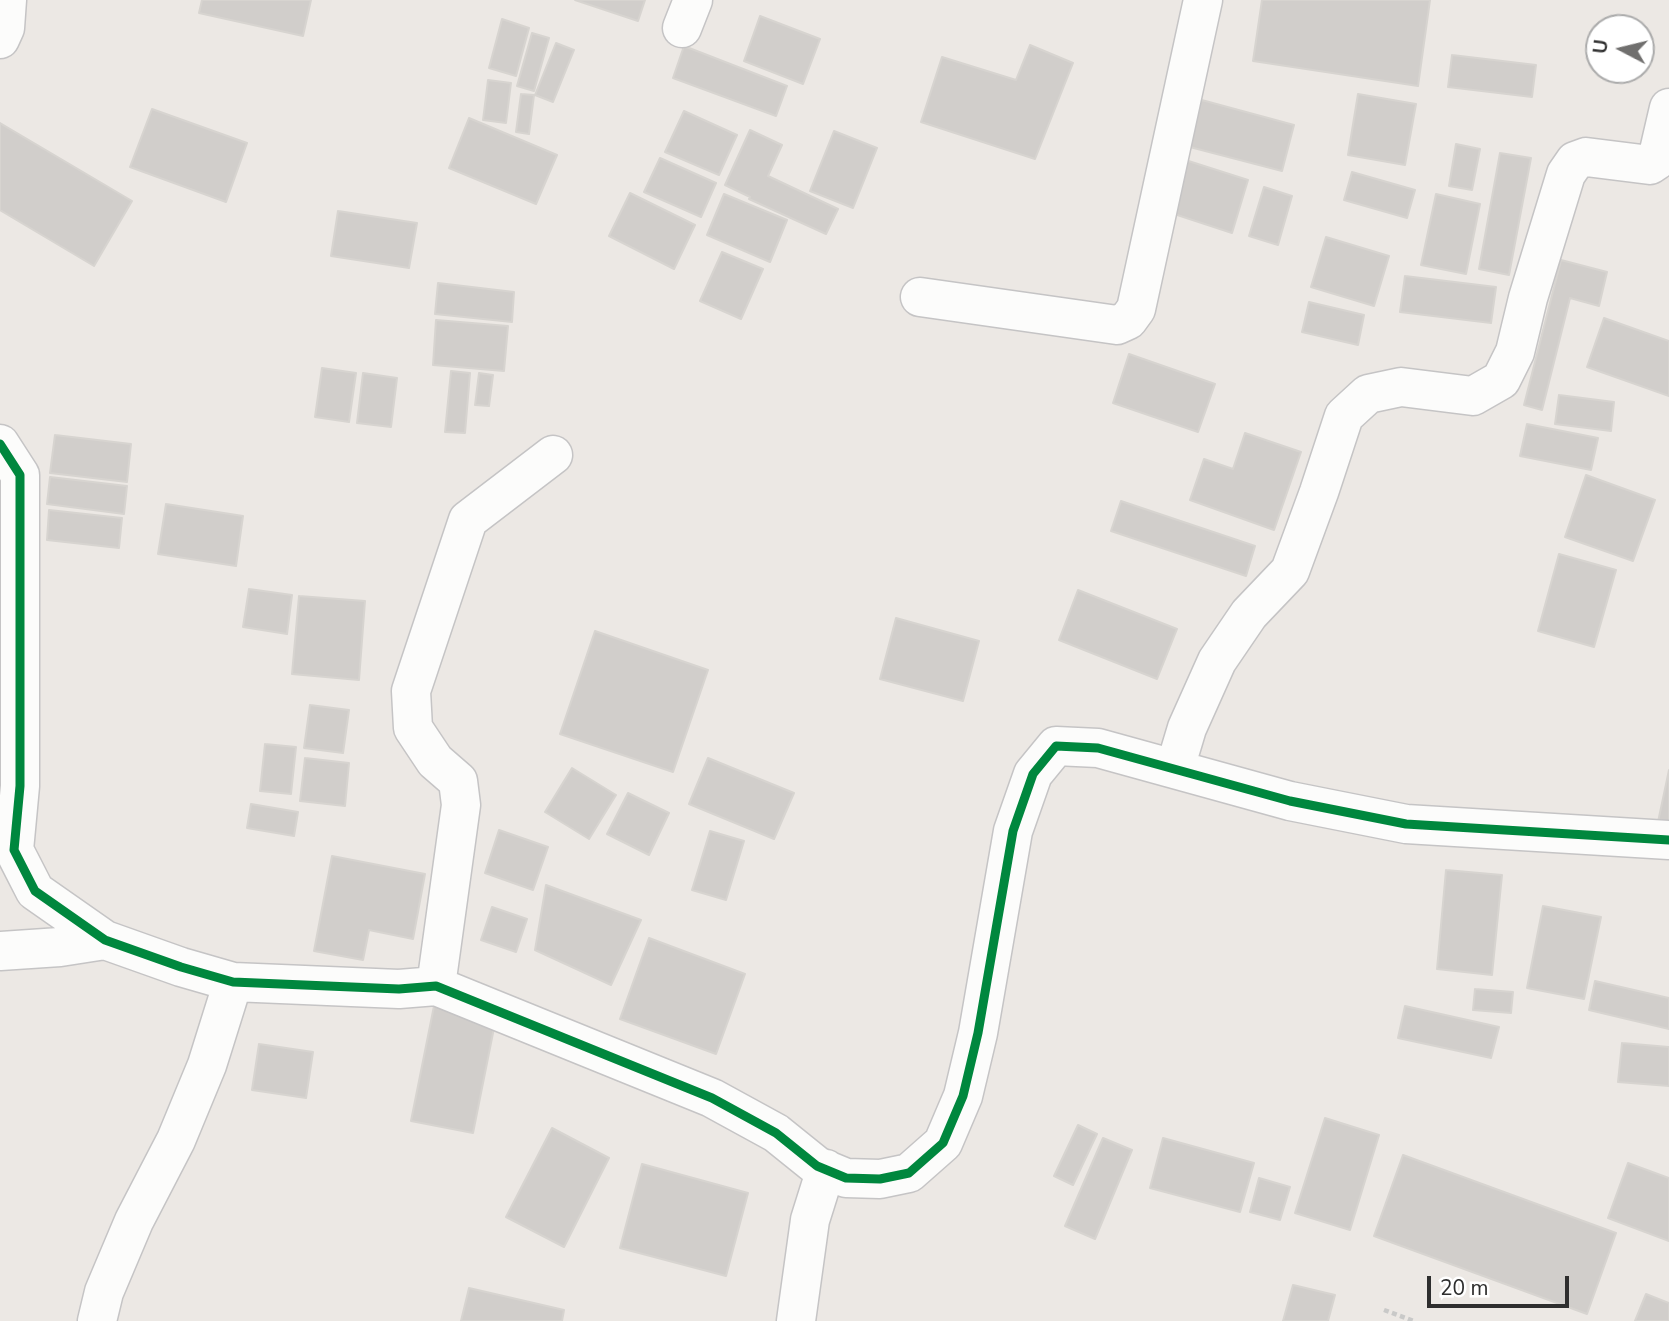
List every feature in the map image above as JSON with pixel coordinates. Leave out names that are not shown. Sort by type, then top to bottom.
[{"type":"street","points":[[0,38],[5,28],[7,0]]},
{"type":"street","points":[[919,298],[1117,325],[1128,320],[1136,309],[1203,0]]},
{"type":"street","points":[[1175,768],[1187,727],[1217,661],[1249,614],[1290,570],[1344,416],[1368,394],[1401,387],[1473,396],[1501,380],[1515,352],[1528,298],[1566,174],[1575,161],[1586,157],[1650,165],[1656,161],[1669,108]]},
{"type":"street","points":[[0,444],[20,475],[20,786],[14,850],[35,891],[105,940],[233,982],[399,989],[436,986],[712,1098],[776,1133],[817,1166],[846,1178],[880,1179],[909,1173],[943,1143],[963,1096],[978,1032],[1013,831],[1032,774],[1056,746],[1098,747],[1290,801],[1406,824],[1669,840]]},
{"type":"street","points":[[436,986],[461,805],[458,781],[435,761],[412,728],[411,691],[468,520],[553,455]]},
{"type":"street","points":[[0,951],[60,947],[105,940]]},
{"type":"street","points":[[97,1321],[104,1292],[129,1233],[176,1140],[207,1065],[233,982]]},
{"type":"street","points":[[796,1321],[810,1220],[826,1169]]},
{"type":"path","points":[[1384,1310],[1414,1321]]},
{"type":"building","points":[[202,0],[311,0],[303,36],[199,13]]},
{"type":"building","points":[[575,0],[645,0],[638,21]]},
{"type":"building","points":[[1262,0],[1430,0],[1418,86],[1253,61]]},
{"type":"building","points":[[760,16],[820,39],[803,84],[744,61]]},
{"type":"building","points":[[502,19],[529,28],[516,76],[489,68]]},
{"type":"building","points":[[532,33],[549,38],[534,91],[517,86]]},
{"type":"building","points":[[556,43],[574,50],[553,102],[535,95]]},
{"type":"building","points":[[1030,45],[1073,63],[1035,159],[921,122],[942,57],[1016,80]]},
{"type":"building","points":[[684,46],[787,86],[776,116],[673,78]]},
{"type":"building","points":[[1452,55],[1536,65],[1532,97],[1448,87]]},
{"type":"building","points":[[488,80],[511,83],[506,123],[483,120]]},
{"type":"building","points":[[521,94],[534,95],[529,134],[516,132]]},
{"type":"building","points":[[1358,94],[1416,104],[1405,165],[1348,155]]},
{"type":"building","points":[[1198,99],[1294,125],[1282,171],[1186,146]]},
{"type":"building","points":[[152,109],[247,143],[226,202],[130,167]]},
{"type":"building","points":[[684,111],[737,135],[719,175],[665,152]]},
{"type":"building","points":[[469,118],[557,155],[536,204],[449,168]]},
{"type":"building","points":[[0,123],[132,201],[94,266],[0,210]]},
{"type":"building","points":[[750,130],[782,145],[768,176],[838,209],[826,234],[749,199],[750,197],[725,185]]},
{"type":"building","points":[[834,131],[877,148],[853,208],[810,191]]},
{"type":"building","points":[[1456,144],[1480,149],[1472,190],[1449,186]]},
{"type":"building","points":[[1500,153],[1531,158],[1509,275],[1479,269]]},
{"type":"building","points":[[1176,157],[1248,180],[1232,233],[1159,209]]},
{"type":"building","points":[[660,158],[716,183],[701,217],[644,192]]},
{"type":"building","points":[[1352,172],[1415,190],[1407,218],[1344,200]]},
{"type":"building","points":[[1264,187],[1292,196],[1278,245],[1249,236]]},
{"type":"building","points":[[630,193],[695,225],[674,269],[609,236]]},
{"type":"building","points":[[724,194],[787,220],[770,262],[707,235]]},
{"type":"building","points":[[1436,194],[1480,204],[1466,274],[1421,265]]},
{"type":"building","points":[[338,211],[417,223],[409,268],[331,256]]},
{"type":"building","points":[[1326,237],[1389,256],[1374,306],[1311,287]]},
{"type":"building","points":[[722,252],[763,269],[741,319],[700,301]]},
{"type":"building","points":[[1561,260],[1607,272],[1599,306],[1570,298],[1542,410],[1524,405]]},
{"type":"building","points":[[1405,276],[1496,287],[1491,323],[1400,312]]},
{"type":"building","points":[[438,283],[514,292],[512,322],[435,314]]},
{"type":"building","points":[[1309,302],[1364,315],[1358,345],[1302,332]]},
{"type":"building","points":[[1604,318],[1669,341],[1669,396],[1587,367]]},
{"type":"building","points":[[436,320],[508,326],[504,371],[433,365]]},
{"type":"building","points":[[1129,354],[1215,384],[1198,432],[1113,403]]},
{"type":"building","points":[[322,368],[356,373],[349,422],[315,417]]},
{"type":"building","points":[[451,371],[470,373],[465,433],[445,432]]},
{"type":"building","points":[[363,373],[397,378],[391,427],[357,423]]},
{"type":"building","points":[[479,373],[493,375],[489,406],[475,405]]},
{"type":"building","points":[[1559,395],[1614,402],[1611,431],[1555,424]]},
{"type":"building","points":[[1527,424],[1598,438],[1591,470],[1520,456]]},
{"type":"building","points":[[1245,433],[1301,452],[1274,530],[1190,500],[1204,459],[1233,469]]},
{"type":"building","points":[[55,435],[131,444],[127,482],[50,473]]},
{"type":"building","points":[[1586,475],[1655,500],[1633,561],[1565,537]]},
{"type":"building","points":[[50,477],[127,486],[124,514],[47,504]]},
{"type":"building","points":[[1121,501],[1255,546],[1246,576],[1111,531]]},
{"type":"building","points":[[166,504],[243,516],[236,566],[158,554]]},
{"type":"building","points":[[49,510],[122,518],[119,548],[47,540]]},
{"type":"building","points":[[1559,554],[1616,570],[1594,647],[1538,631]]},
{"type":"building","points":[[249,589],[292,595],[287,634],[243,627]]},
{"type":"building","points":[[1078,590],[1177,629],[1157,679],[1059,640]]},
{"type":"building","points":[[299,596],[365,601],[359,680],[292,674]]},
{"type":"building","points":[[896,618],[979,641],[963,701],[880,679]]},
{"type":"building","points":[[595,631],[708,670],[673,772],[560,734]]},
{"type":"building","points":[[310,705],[349,710],[343,753],[304,748]]},
{"type":"building","points":[[265,744],[296,747],[291,794],[260,791]]},
{"type":"building","points":[[305,758],[349,763],[345,806],[300,801]]},
{"type":"building","points":[[708,758],[794,793],[774,839],[689,804]]},
{"type":"building","points":[[572,768],[616,795],[589,839],[545,812]]},
{"type":"building","points":[[1669,770],[1669,824],[1658,822]]},
{"type":"building","points":[[628,793],[669,813],[649,855],[607,834]]},
{"type":"building","points":[[251,804],[298,812],[294,836],[247,828]]},
{"type":"building","points":[[499,830],[548,847],[533,890],[485,873]]},
{"type":"building","points":[[710,831],[744,841],[726,900],[692,890]]},
{"type":"building","points":[[332,856],[425,874],[413,939],[369,930],[363,960],[314,951]]},
{"type":"building","points":[[1446,870],[1502,875],[1492,975],[1437,969]]},
{"type":"building","points":[[546,885],[641,920],[611,985],[535,950]]},
{"type":"building","points":[[1543,906],[1601,917],[1584,999],[1527,988]]},
{"type":"building","points":[[492,907],[527,919],[516,952],[481,940]]},
{"type":"building","points":[[649,938],[745,974],[716,1054],[620,1019]]},
{"type":"building","points":[[1595,981],[1669,998],[1669,1029],[1589,1010]]},
{"type":"building","points":[[1475,989],[1513,992],[1511,1013],[1473,1010]]},
{"type":"building","points":[[435,1001],[497,1013],[473,1133],[411,1121]]},
{"type":"building","points":[[1405,1006],[1499,1027],[1491,1058],[1398,1038]]},
{"type":"building","points":[[1622,1043],[1669,1047],[1669,1086],[1618,1082]]},
{"type":"building","points":[[259,1044],[313,1052],[306,1098],[252,1090]]},
{"type":"building","points":[[1325,1118],[1379,1135],[1350,1230],[1295,1213]]},
{"type":"building","points":[[1078,1125],[1097,1134],[1073,1185],[1054,1176]]},
{"type":"building","points":[[552,1128],[609,1158],[564,1247],[506,1217]]},
{"type":"building","points":[[1103,1138],[1132,1150],[1095,1239],[1065,1226]]},
{"type":"building","points":[[1163,1138],[1254,1163],[1240,1212],[1150,1188]]},
{"type":"building","points":[[1403,1155],[1616,1233],[1587,1314],[1374,1236]]},
{"type":"building","points":[[1628,1163],[1669,1178],[1669,1241],[1608,1218]]},
{"type":"building","points":[[642,1164],[748,1193],[726,1276],[620,1248]]},
{"type":"building","points":[[1259,1178],[1290,1187],[1280,1220],[1250,1212]]},
{"type":"building","points":[[1293,1285],[1335,1295],[1328,1321],[1283,1321]]},
{"type":"building","points":[[469,1288],[564,1310],[562,1321],[461,1321]]},
{"type":"building","points":[[1646,1294],[1669,1303],[1669,1321],[1635,1321]]},
{"type":"cycle path","points":[[0,444],[20,475],[20,786],[14,850],[35,891],[105,940],[233,982],[399,989],[436,986],[712,1098],[776,1133],[817,1166],[846,1178],[880,1179],[909,1173],[943,1143],[963,1096],[978,1033],[1013,831],[1033,774],[1056,746],[1098,748],[1290,801],[1406,824],[1669,840]]}]
